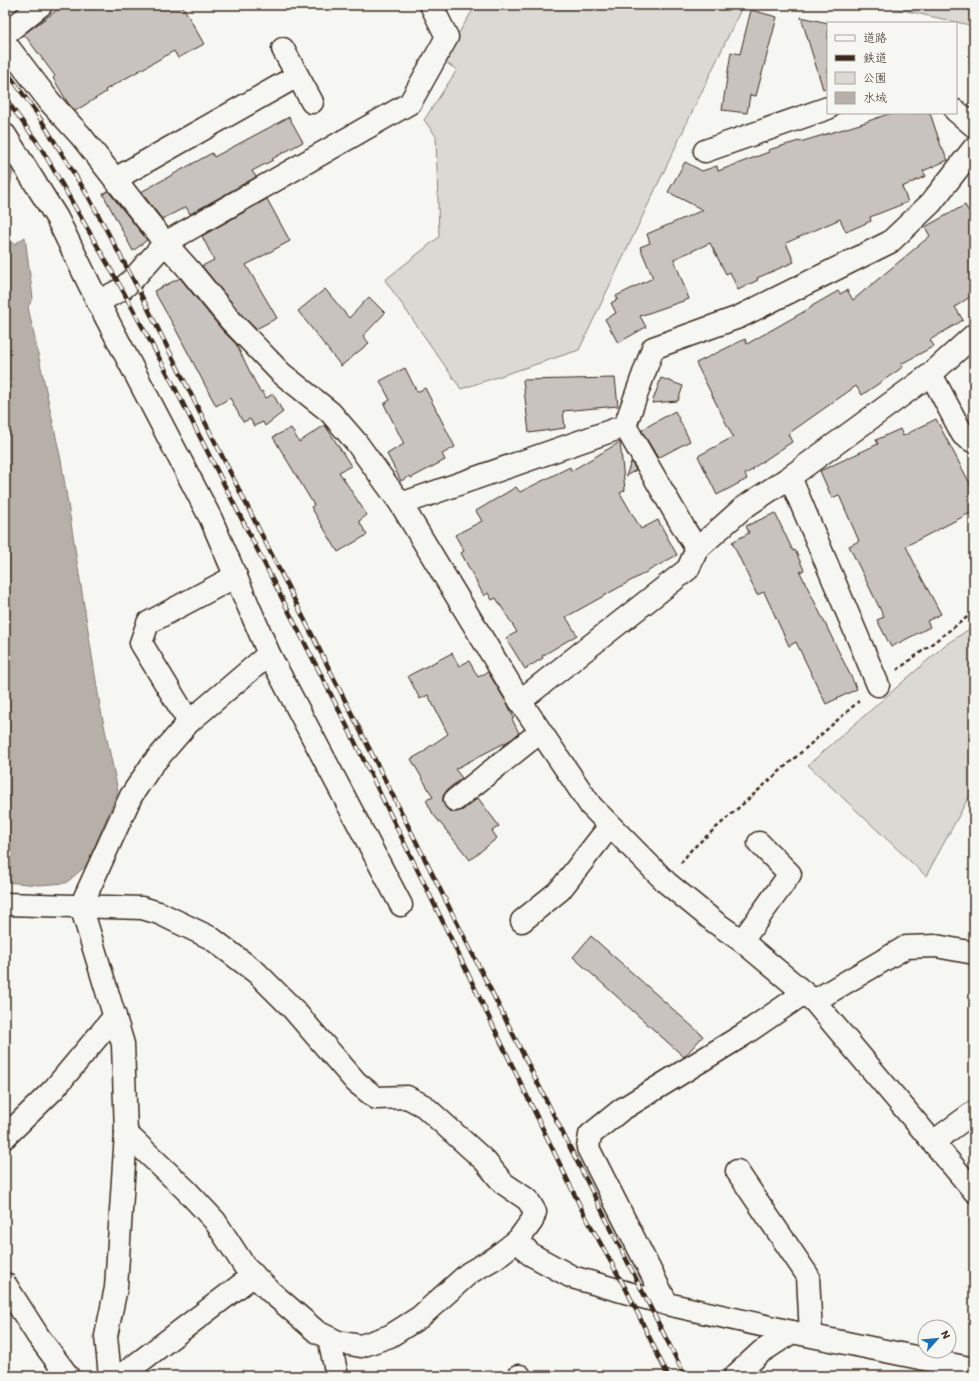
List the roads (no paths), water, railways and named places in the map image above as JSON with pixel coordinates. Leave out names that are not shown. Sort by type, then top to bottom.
[{"type":"street","points":[[5,34],[41,5]]},
{"type":"street","points":[[98,302],[122,289],[133,279],[165,243],[410,103],[447,37],[431,5]]},
{"type":"street","points":[[5,43],[50,102],[81,136],[165,243],[232,322],[276,368],[330,412],[356,442],[400,504],[520,701],[591,806],[667,883],[716,923],[742,941],[809,997],[974,1191]]},
{"type":"street","points":[[283,49],[312,102]]},
{"type":"street","points":[[115,179],[297,76]]},
{"type":"street","points":[[705,151],[827,108]]},
{"type":"street","points":[[957,113],[974,126]]},
{"type":"street","points":[[5,135],[57,218],[98,302],[211,519],[270,654],[401,904]]},
{"type":"street","points":[[697,549],[625,426],[653,348],[739,317],[890,242],[931,202],[974,148]]},
{"type":"street","points":[[520,701],[688,569],[697,549],[743,508],[790,477],[931,374],[974,335]]},
{"type":"street","points":[[931,374],[963,435],[974,442]]},
{"type":"street","points":[[400,504],[625,426]]},
{"type":"street","points":[[790,477],[878,685]]},
{"type":"street","points":[[189,722],[141,643],[148,623],[236,576]]},
{"type":"street","points":[[110,1376],[106,1336],[116,1288],[126,1133],[123,1044],[81,906],[131,796],[151,766],[189,722],[270,654]]},
{"type":"street","points":[[455,800],[540,732]]},
{"type":"street","points":[[522,921],[560,890],[610,826]]},
{"type":"street","points":[[742,941],[790,874],[759,843]]},
{"type":"street","points":[[5,904],[142,908],[159,913],[212,938],[257,973],[292,1009],[356,1082],[376,1098],[407,1097],[424,1106],[485,1161],[503,1183],[528,1200],[535,1212],[532,1221],[518,1240],[495,1258],[469,1273],[420,1317],[390,1336],[361,1346],[338,1342],[318,1332],[245,1267],[215,1221],[186,1190],[126,1133]]},
{"type":"street","points":[[667,1304],[588,1148],[590,1135],[621,1110],[742,1035],[809,997],[906,947],[936,946],[974,953]]},
{"type":"street","points":[[5,1137],[54,1090],[115,1016]]},
{"type":"street","points":[[933,1142],[974,1112]]},
{"type":"street","points":[[737,1171],[808,1276],[801,1334]]},
{"type":"street","points":[[518,1240],[530,1254],[572,1277],[667,1304],[974,1370]]},
{"type":"street","points":[[121,1376],[254,1275]]},
{"type":"street","points":[[5,1284],[38,1336],[68,1376]]},
{"type":"street","points":[[735,1376],[761,1352],[801,1334]]},
{"type":"street","points":[[329,1338],[337,1376]]},
{"type":"water","points":[[5,157],[13,169],[5,217]]},
{"type":"water","points":[[5,236],[15,244],[25,237],[33,298],[28,307],[61,460],[100,706],[118,791],[87,865],[66,883],[39,885],[5,882]]},
{"type":"railway","points":[[5,69],[38,115],[88,196],[133,279],[685,1376]]},
{"type":"railway","points":[[5,98],[40,146],[122,289],[171,380],[350,732],[582,1210],[627,1291],[668,1376]]}]
